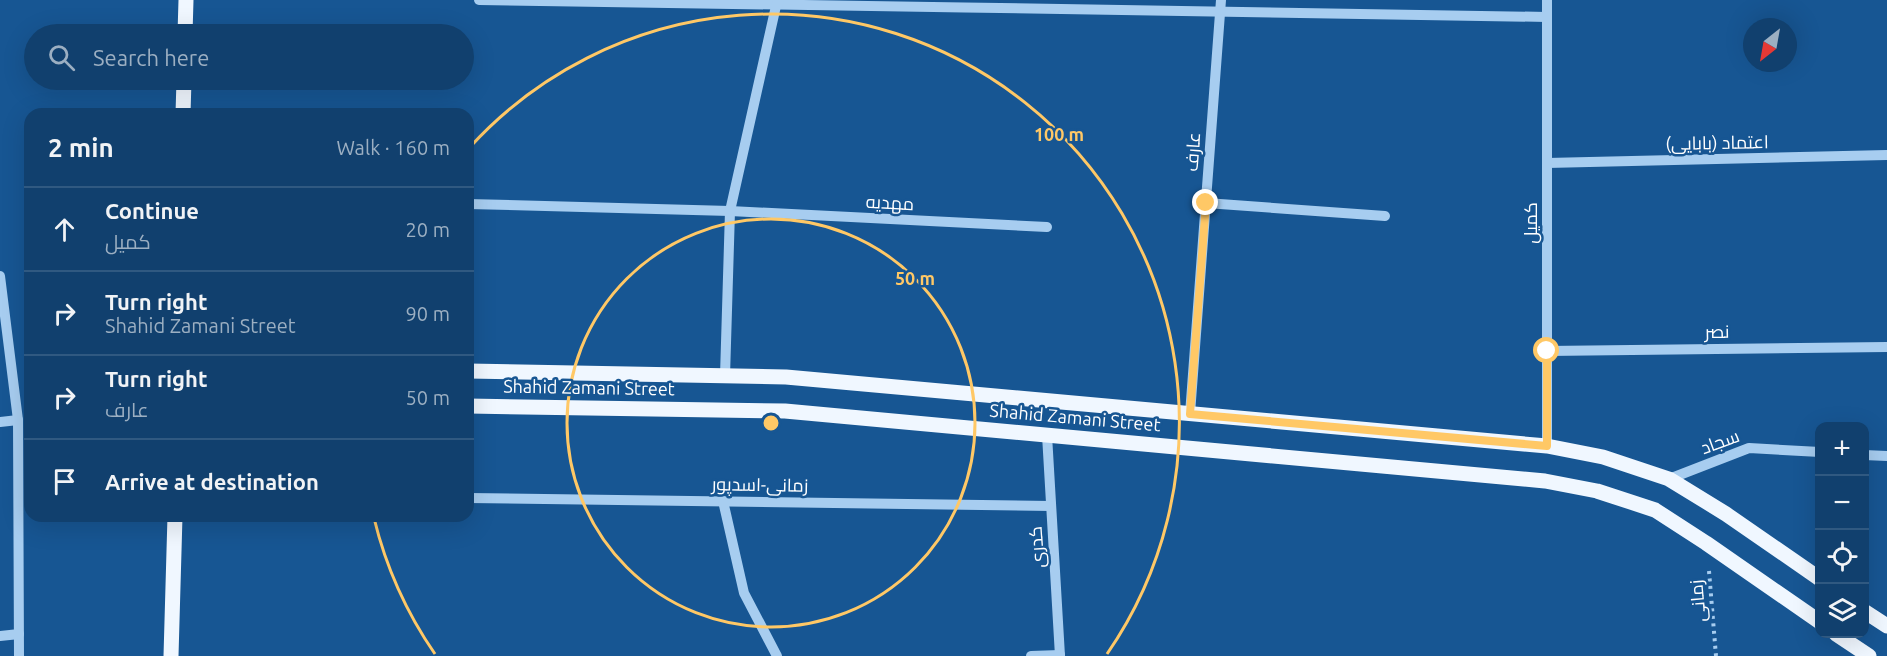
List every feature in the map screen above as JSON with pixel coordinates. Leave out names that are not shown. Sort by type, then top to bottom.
[{"type":"main road","points":[[185,24],[186,0]]},
{"type":"main road","points":[[183,108],[184,90]]},
{"type":"main road","name":"Shahid Zamani Street","points":[[474,371],[786,377],[1547,446],[1603,457],[1670,479],[1726,514],[1815,576]]},
{"type":"main road","name":"Shahid Zamani Street","points":[[474,406],[784,411],[1545,481],[1597,491],[1655,510],[1815,619]]},
{"type":"main road","points":[[171,656],[175,522]]},
{"type":"main road","points":[[1869,614],[1887,626]]},
{"type":"main road","points":[[1843,638],[1869,656]]},
{"type":"street","points":[[479,0],[1220,5],[1547,16]]},
{"type":"street","name":"کمیل","points":[[1546,0],[1547,446]]},
{"type":"street","points":[[725,376],[730,211],[778,3]]},
{"type":"street","name":"عارف","points":[[1190,414],[1220,5]]},
{"type":"street","name":"اعتماد (بابایی)","points":[[1547,163],[1887,155]]},
{"type":"street","points":[[1206,203],[1385,216]]},
{"type":"street","name":"مهدیه","points":[[474,204],[730,211],[1047,227]]},
{"type":"street","points":[[0,276],[18,420],[19,656]]},
{"type":"street","name":"نصر","points":[[1547,351],[1887,347]]},
{"type":"street","points":[[0,422],[18,420]]},
{"type":"street","name":"کدری","points":[[1047,435],[1060,656]]},
{"type":"street","name":"سجاد","points":[[1670,479],[1749,448],[1815,452]]},
{"type":"street","points":[[1869,454],[1887,456]]},
{"type":"street","name":"زمانی-اسدپور","points":[[474,498],[1051,506]]},
{"type":"street","points":[[723,501],[744,593],[777,656]]},
{"type":"street","points":[[0,636],[19,634]]},
{"type":"street","points":[[1031,656],[1060,656]]},
{"type":"path","name":"زمانی","points":[[1706,543],[1716,656]]},
{"type":"route","points":[[1206,203],[1190,414],[1547,446],[1547,351]]}]
